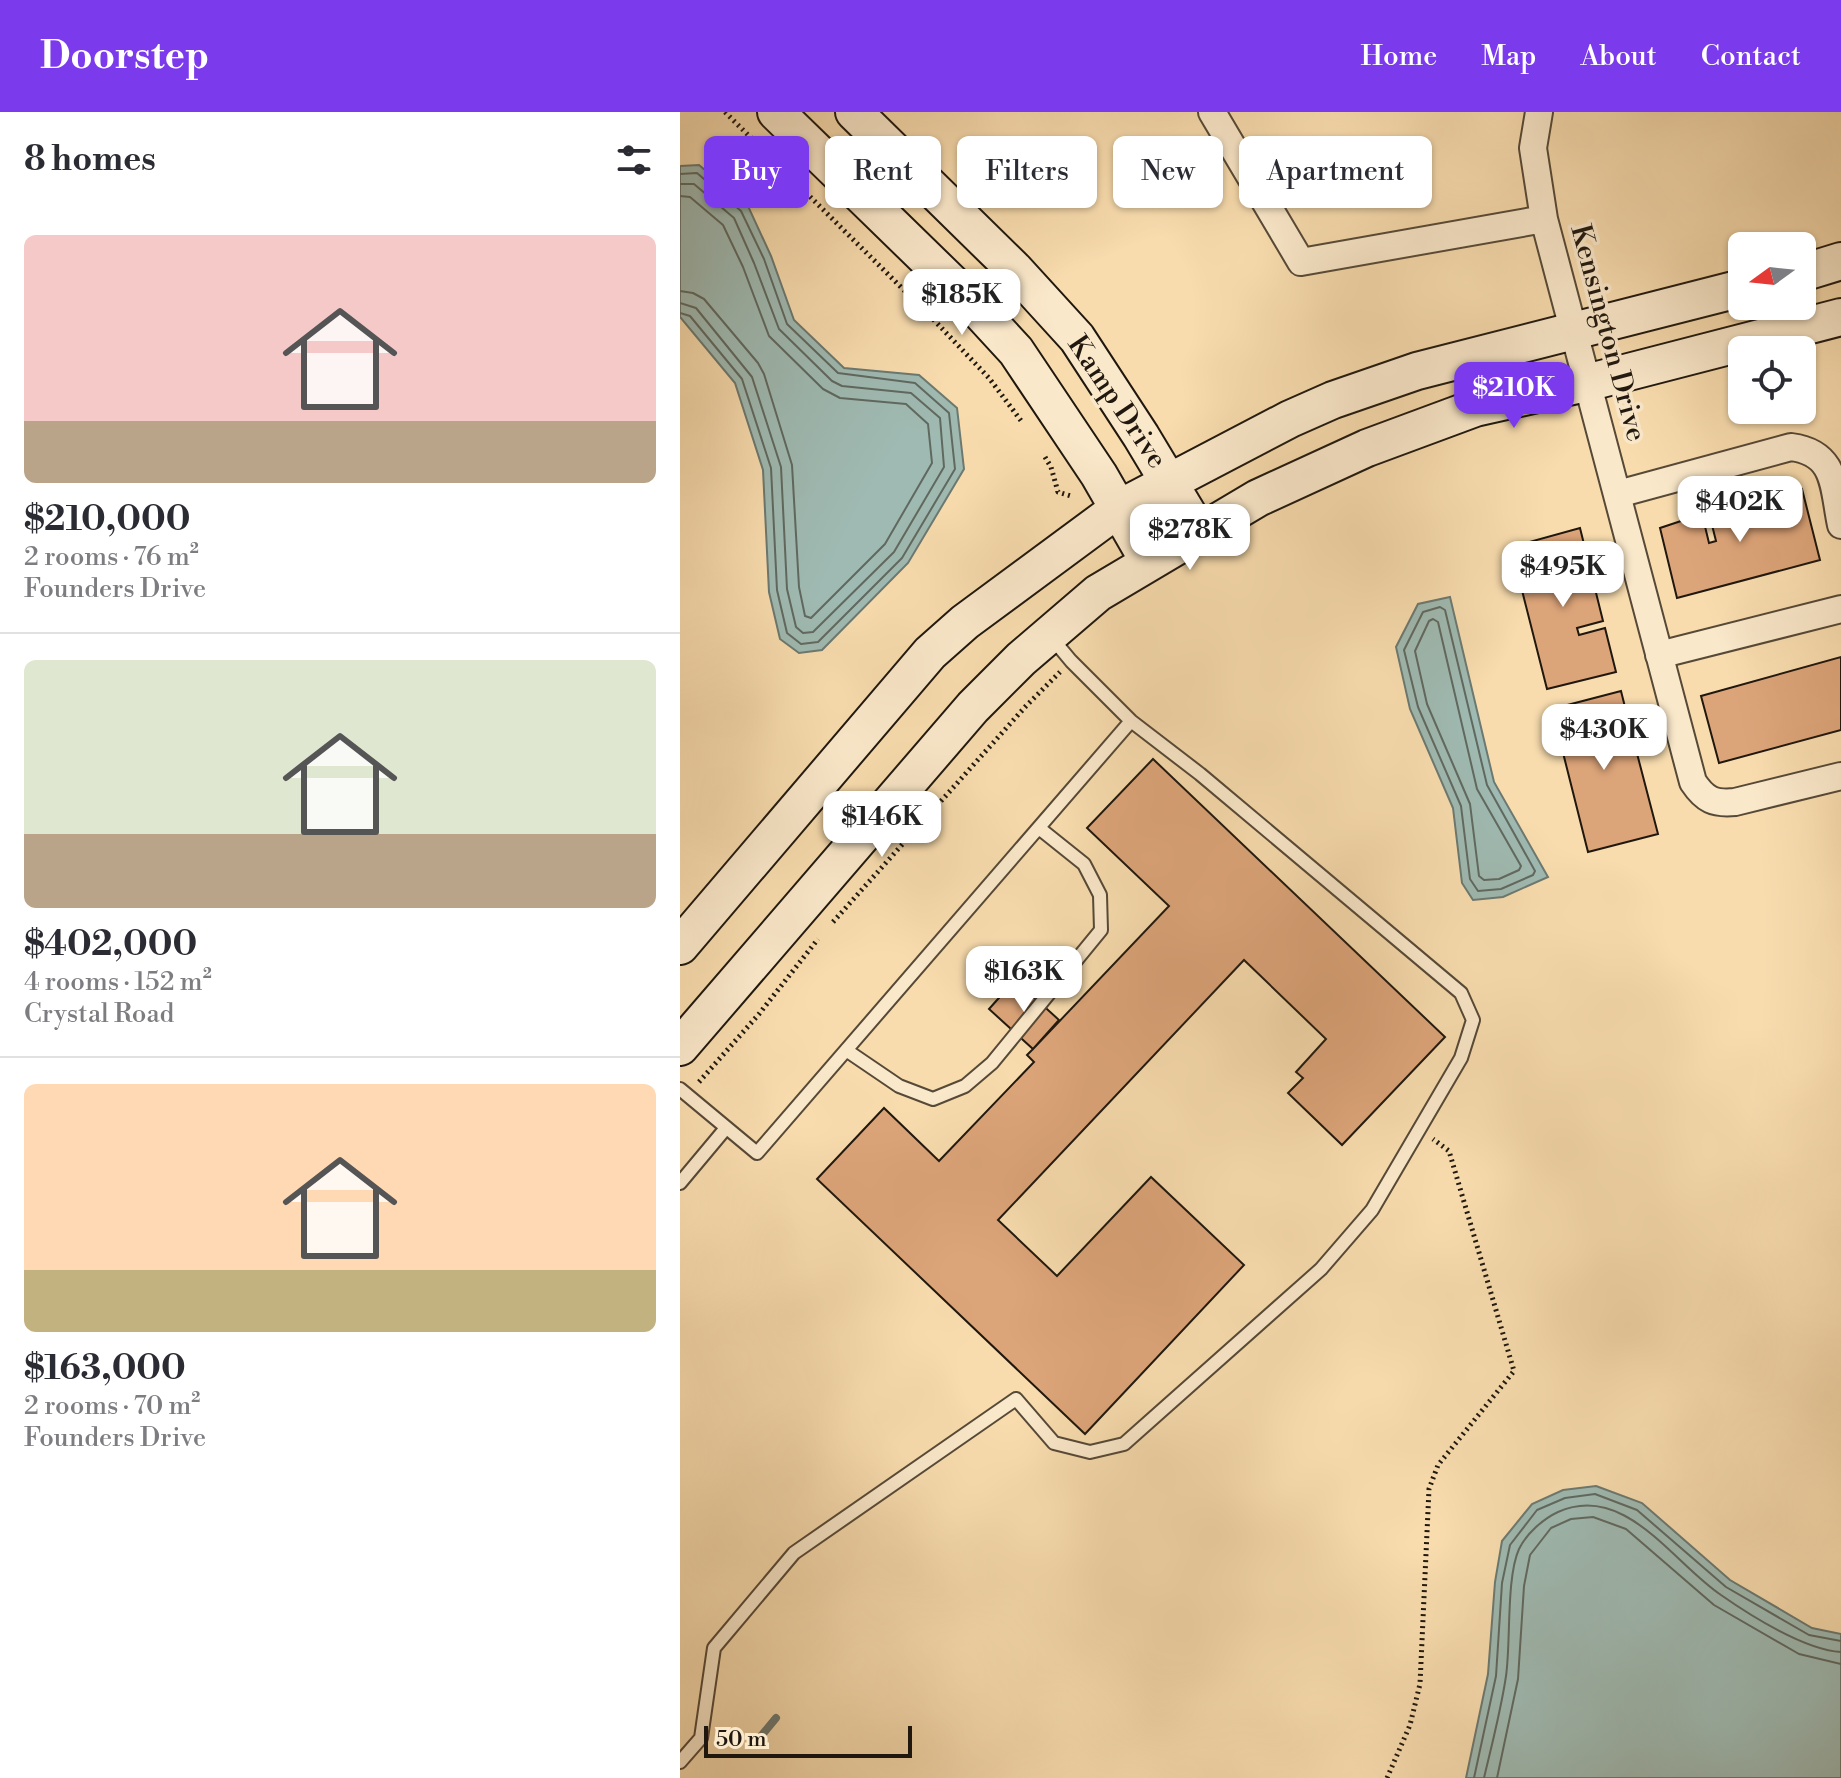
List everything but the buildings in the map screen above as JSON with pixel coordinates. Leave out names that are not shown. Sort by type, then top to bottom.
[{"type":"main road","name":"Kamp Drive","points":[[776,112],[970,301],[1016,351],[1099,475],[1149,562]]},
{"type":"main road","name":"Kamp Drive","points":[[854,112],[1014,269],[1077,338],[1198,531]]},
{"type":"main road","points":[[1816,269],[1841,261]]},
{"type":"main road","points":[[680,946],[930,653],[965,622],[1118,509],[1276,426],[1333,400],[1417,371],[1728,292]]},
{"type":"main road","points":[[680,1047],[973,707],[1021,659],[1060,648],[1098,593],[1258,498],[1427,424],[1475,408],[1586,383],[1841,317]]},
{"type":"street","points":[[1212,112],[1301,262],[1544,219]]},
{"type":"street","name":"Kensington Drive","points":[[1539,112],[1533,148],[1544,219],[1693,782],[1704,798],[1719,803],[1735,802],[1841,776]]},
{"type":"street","points":[[1618,494],[1791,447],[1806,449],[1820,456],[1829,472],[1841,525]]},
{"type":"street","points":[[1659,655],[1841,609]]},
{"type":"lane","points":[[680,1762],[701,1738],[714,1648],[794,1553],[1016,1399],[1054,1443],[1090,1452],[1124,1444],[1321,1269],[1372,1210],[1461,1058],[1473,1020],[1461,993],[1200,774],[1131,721],[1060,648]]},
{"type":"lane","points":[[684,1092],[757,1153],[1131,721]]},
{"type":"lane","points":[[846,1050],[899,1086],[933,1099],[965,1086],[992,1063],[1101,930],[1100,895],[1084,864],[1039,828]]},
{"type":"lane","points":[[680,1183],[726,1128]]},
{"type":"path","points":[[725,112],[933,319],[989,378],[1025,426]]},
{"type":"path","points":[[1040,448],[1051,467],[1058,492],[1071,496]]},
{"type":"path","points":[[829,927],[1016,717],[1060,648]]},
{"type":"path","points":[[684,1092],[759,1014],[818,939]]},
{"type":"path","points":[[1387,1778],[1410,1725],[1420,1684],[1429,1489],[1438,1465],[1514,1371],[1449,1151],[1419,1130]]},
{"type":"water","points":[[699,165],[704,169],[704,208],[749,208],[771,256],[794,320],[844,368],[919,375],[957,408],[964,469],[908,563],[822,650],[799,653],[780,639],[769,592],[763,470],[735,383],[680,317],[680,166]]},
{"type":"water","points":[[1450,597],[1494,782],[1548,877],[1503,897],[1473,900],[1462,883],[1453,808],[1410,709],[1396,647],[1418,604]]},
{"type":"water","points":[[1596,1486],[1642,1503],[1730,1580],[1812,1628],[1841,1634],[1841,1778],[1466,1778],[1488,1674],[1495,1582],[1502,1541],[1532,1504],[1563,1490]]},
{"type":"waterway","points":[[757,1741],[776,1718]]}]
